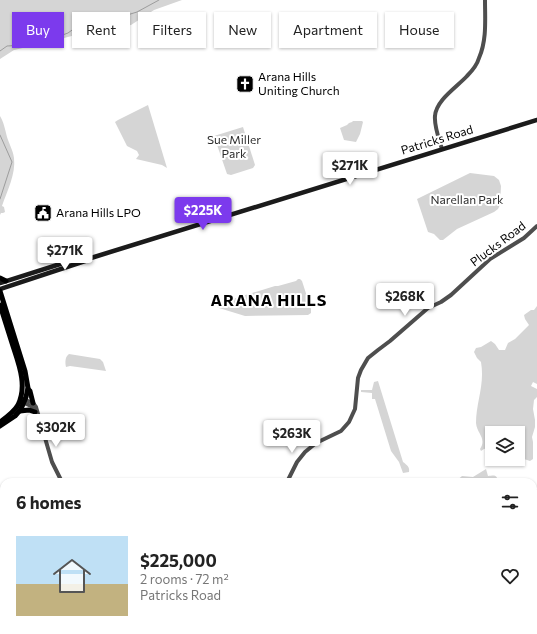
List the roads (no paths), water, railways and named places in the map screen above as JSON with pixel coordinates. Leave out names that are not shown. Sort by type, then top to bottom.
[{"type":"main road","name":"Patricks Road","points":[[0,290],[73,266],[91,258],[537,120]]},
{"type":"main road","name":"Patricks Road","points":[[0,283],[79,258],[91,258]]},
{"type":"main road","points":[[0,278],[6,280]]},
{"type":"main road","points":[[0,290],[12,326],[33,403]]},
{"type":"main road","points":[[0,305],[20,372],[22,386],[20,411]]},
{"type":"main road","points":[[0,422],[22,401],[28,388]]},
{"type":"main road","points":[[0,426],[20,411],[29,410],[35,412]]},
{"type":"street","points":[[442,149],[435,120],[436,112],[439,103],[468,75],[480,58],[484,37],[485,0]]},
{"type":"street","name":"Plucks Road","points":[[289,478],[297,462],[305,452],[316,443],[341,431],[349,422],[355,409],[358,378],[368,358],[428,308],[447,299],[490,259],[524,238],[537,226]]},
{"type":"street","points":[[22,401],[33,403],[36,407],[53,465],[60,478]]},
{"type":"street","points":[[22,401],[31,406],[39,420]]},
{"type":"waterway","points":[[0,51],[7,46],[24,45],[43,39],[57,37],[68,33],[79,25],[114,19],[137,12],[159,0]]},
{"type":"waterway","points":[[0,135],[12,162],[0,199]]},
{"type":"place","name":"Arana Hills Uniting Church","points":[[245,84]]},
{"type":"place","name":"Arana Hills LPO","points":[[43,213]]},
{"type":"district","name":"ARANA HILLS","points":[[269,300]]},
{"type":"park label","name":"Sue Miller Park","points":[[234,147]]},
{"type":"park label","name":"Narellan Park","points":[[467,200]]}]
